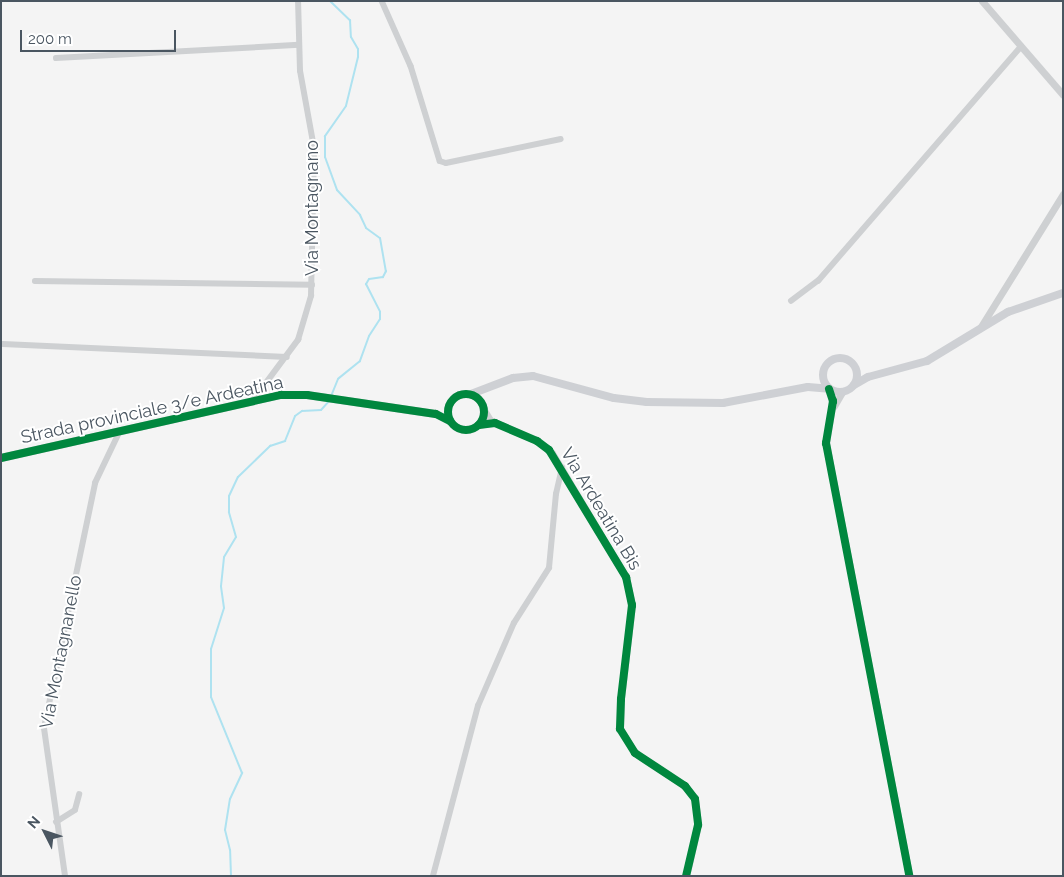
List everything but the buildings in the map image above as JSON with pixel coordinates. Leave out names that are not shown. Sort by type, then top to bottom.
[{"type":"main road","points":[[800,388],[829,389],[842,392],[879,374],[926,361],[1012,310],[1063,293]]},
{"type":"main road","points":[[428,413],[442,409],[456,396],[471,394],[513,378],[533,376],[630,401],[710,403],[746,400],[800,388],[812,382],[831,360],[841,358],[850,361],[856,368],[879,374]]},
{"type":"main road","points":[[854,385],[856,368]]},
{"type":"main road","points":[[823,371],[823,381],[829,389]]},
{"type":"main road","points":[[450,403],[450,421],[466,430],[479,424],[488,388]]},
{"type":"main road","name":"Strada provinciale 3/e Ardeatina","points":[[1,458],[119,433],[254,399],[289,394],[440,415],[450,421]]},
{"type":"main road","points":[[471,394],[483,407]]},
{"type":"street","name":"Via Montagnano","points":[[254,399],[287,356],[304,326],[312,285],[314,144],[300,75],[298,1]]},
{"type":"street","points":[[382,1],[411,66],[440,161],[446,163],[561,139]]},
{"type":"street","points":[[982,1],[1063,95]]},
{"type":"street","points":[[56,58],[299,45]]},
{"type":"street","points":[[792,300],[818,281],[1021,47]]},
{"type":"street","points":[[976,331],[1063,194]]},
{"type":"street","points":[[35,281],[312,285]]},
{"type":"street","points":[[3,344],[287,356]]},
{"type":"street","points":[[829,389],[832,408],[826,443],[909,876]]},
{"type":"street","points":[[832,408],[842,392]]},
{"type":"street","name":"Via Ardeatina Bis","points":[[483,407],[495,423]]},
{"type":"street","name":"Via Ardeatina Bis","points":[[479,424],[495,423],[544,445],[562,468],[610,549],[631,592],[632,608],[620,709],[623,736],[635,753],[682,784],[696,801],[698,825],[686,876]]},
{"type":"street","name":"Via Montagnanello","points":[[65,876],[56,822],[44,724],[95,483],[119,433]]},
{"type":"street","points":[[433,876],[478,706],[514,623],[548,568],[556,494],[562,468]]},
{"type":"street","points":[[56,822],[74,812],[79,795]]},
{"type":"waterway","points":[[330,1],[350,20],[351,37],[358,49],[358,57],[346,106],[325,136],[325,157],[337,190],[360,215],[366,228],[380,238],[386,271],[383,277],[369,279],[366,284],[380,312],[380,319],[369,336],[360,361],[338,379],[331,396]]},
{"type":"waterway","points":[[231,876],[230,850],[225,830],[230,799],[242,773],[211,697],[211,649],[224,608],[221,586],[224,557],[236,537],[229,512],[229,496],[238,477],[270,446],[285,441],[295,416],[302,411],[321,410],[330,400]]},
{"type":"cycle path","points":[[829,389],[833,401],[826,443],[909,876]]},
{"type":"cycle path","points":[[466,394],[473,395],[479,399],[483,405],[484,412],[483,419],[479,425],[473,429],[466,430],[459,429],[453,425],[449,419],[448,412],[449,405],[453,399],[459,395],[466,394]]},
{"type":"cycle path","points":[[1,458],[281,395],[307,395],[436,414],[450,421]]},
{"type":"cycle path","points":[[479,425],[495,423],[537,441],[549,450],[626,577],[632,605],[621,699],[620,729],[635,753],[685,786],[695,799],[698,825],[686,876]]}]
